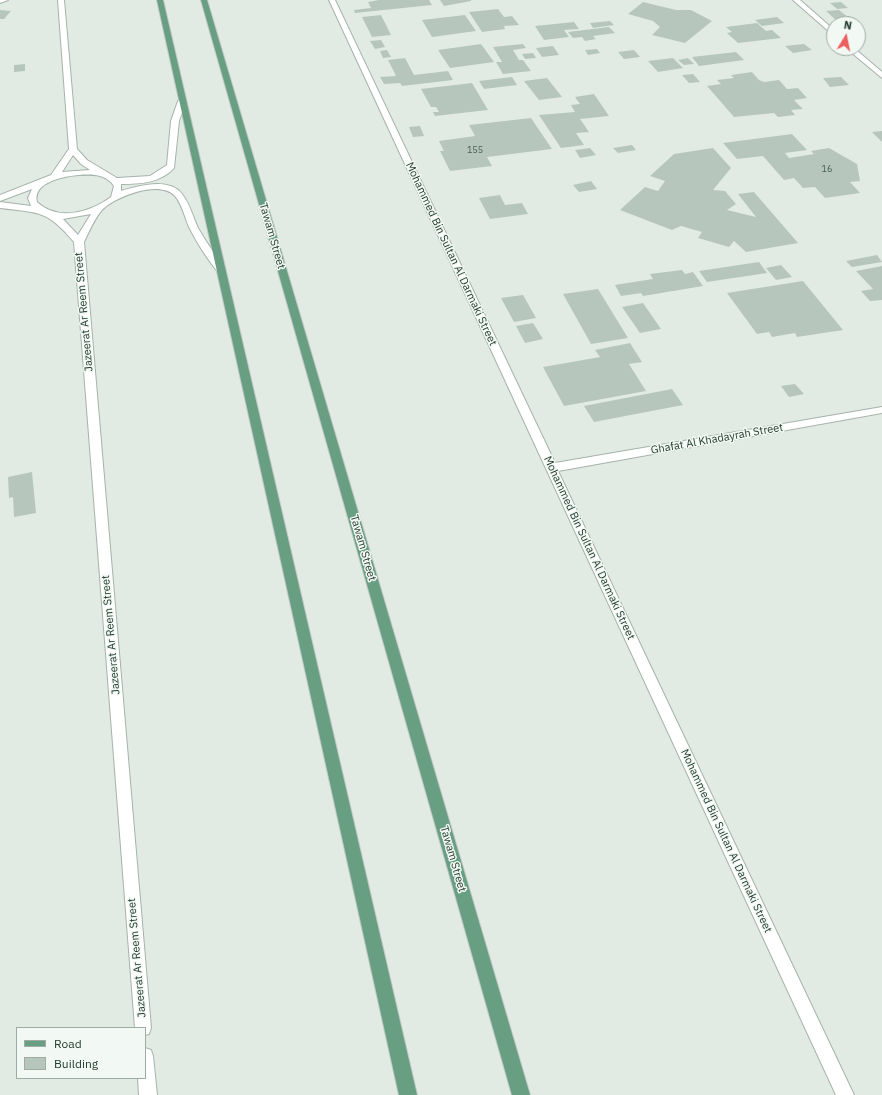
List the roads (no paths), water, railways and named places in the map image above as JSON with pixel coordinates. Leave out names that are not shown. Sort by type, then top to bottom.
[{"type":"main road","points":[[160,0],[408,1095]]},
{"type":"main road","name":"Tawam Street","points":[[206,3],[521,1095]]},
{"type":"street","points":[[0,1],[5,0]]},
{"type":"street","points":[[61,0],[73,149],[84,162],[115,181],[142,181],[160,176],[171,166],[175,120],[182,101]]},
{"type":"street","name":"Mohammed Bin Sultan Al Darmaki Street","points":[[332,0],[845,1095]]},
{"type":"street","points":[[796,0],[826,27]]},
{"type":"street","points":[[859,56],[882,76]]},
{"type":"street","points":[[40,210],[34,204],[32,197],[35,190],[50,179],[73,149]]},
{"type":"street","points":[[0,198],[50,179],[78,172],[100,173]]},
{"type":"street","points":[[0,205],[40,210],[50,214],[75,215],[100,209],[112,201],[117,195],[118,186],[115,181]]},
{"type":"street","points":[[117,195],[145,188],[161,188],[174,192],[182,200],[203,246],[220,268]]},
{"type":"street","name":"Jazeerat Ar Reem Street","points":[[100,209],[91,220],[79,242],[143,1027]]},
{"type":"street","name":"Jazeerat Ar Reem Street","points":[[50,214],[62,222],[79,242]]},
{"type":"street","name":"Ghafat Al Khadayrah Street","points":[[551,468],[882,410]]},
{"type":"street","points":[[146,1069],[148,1095]]}]
